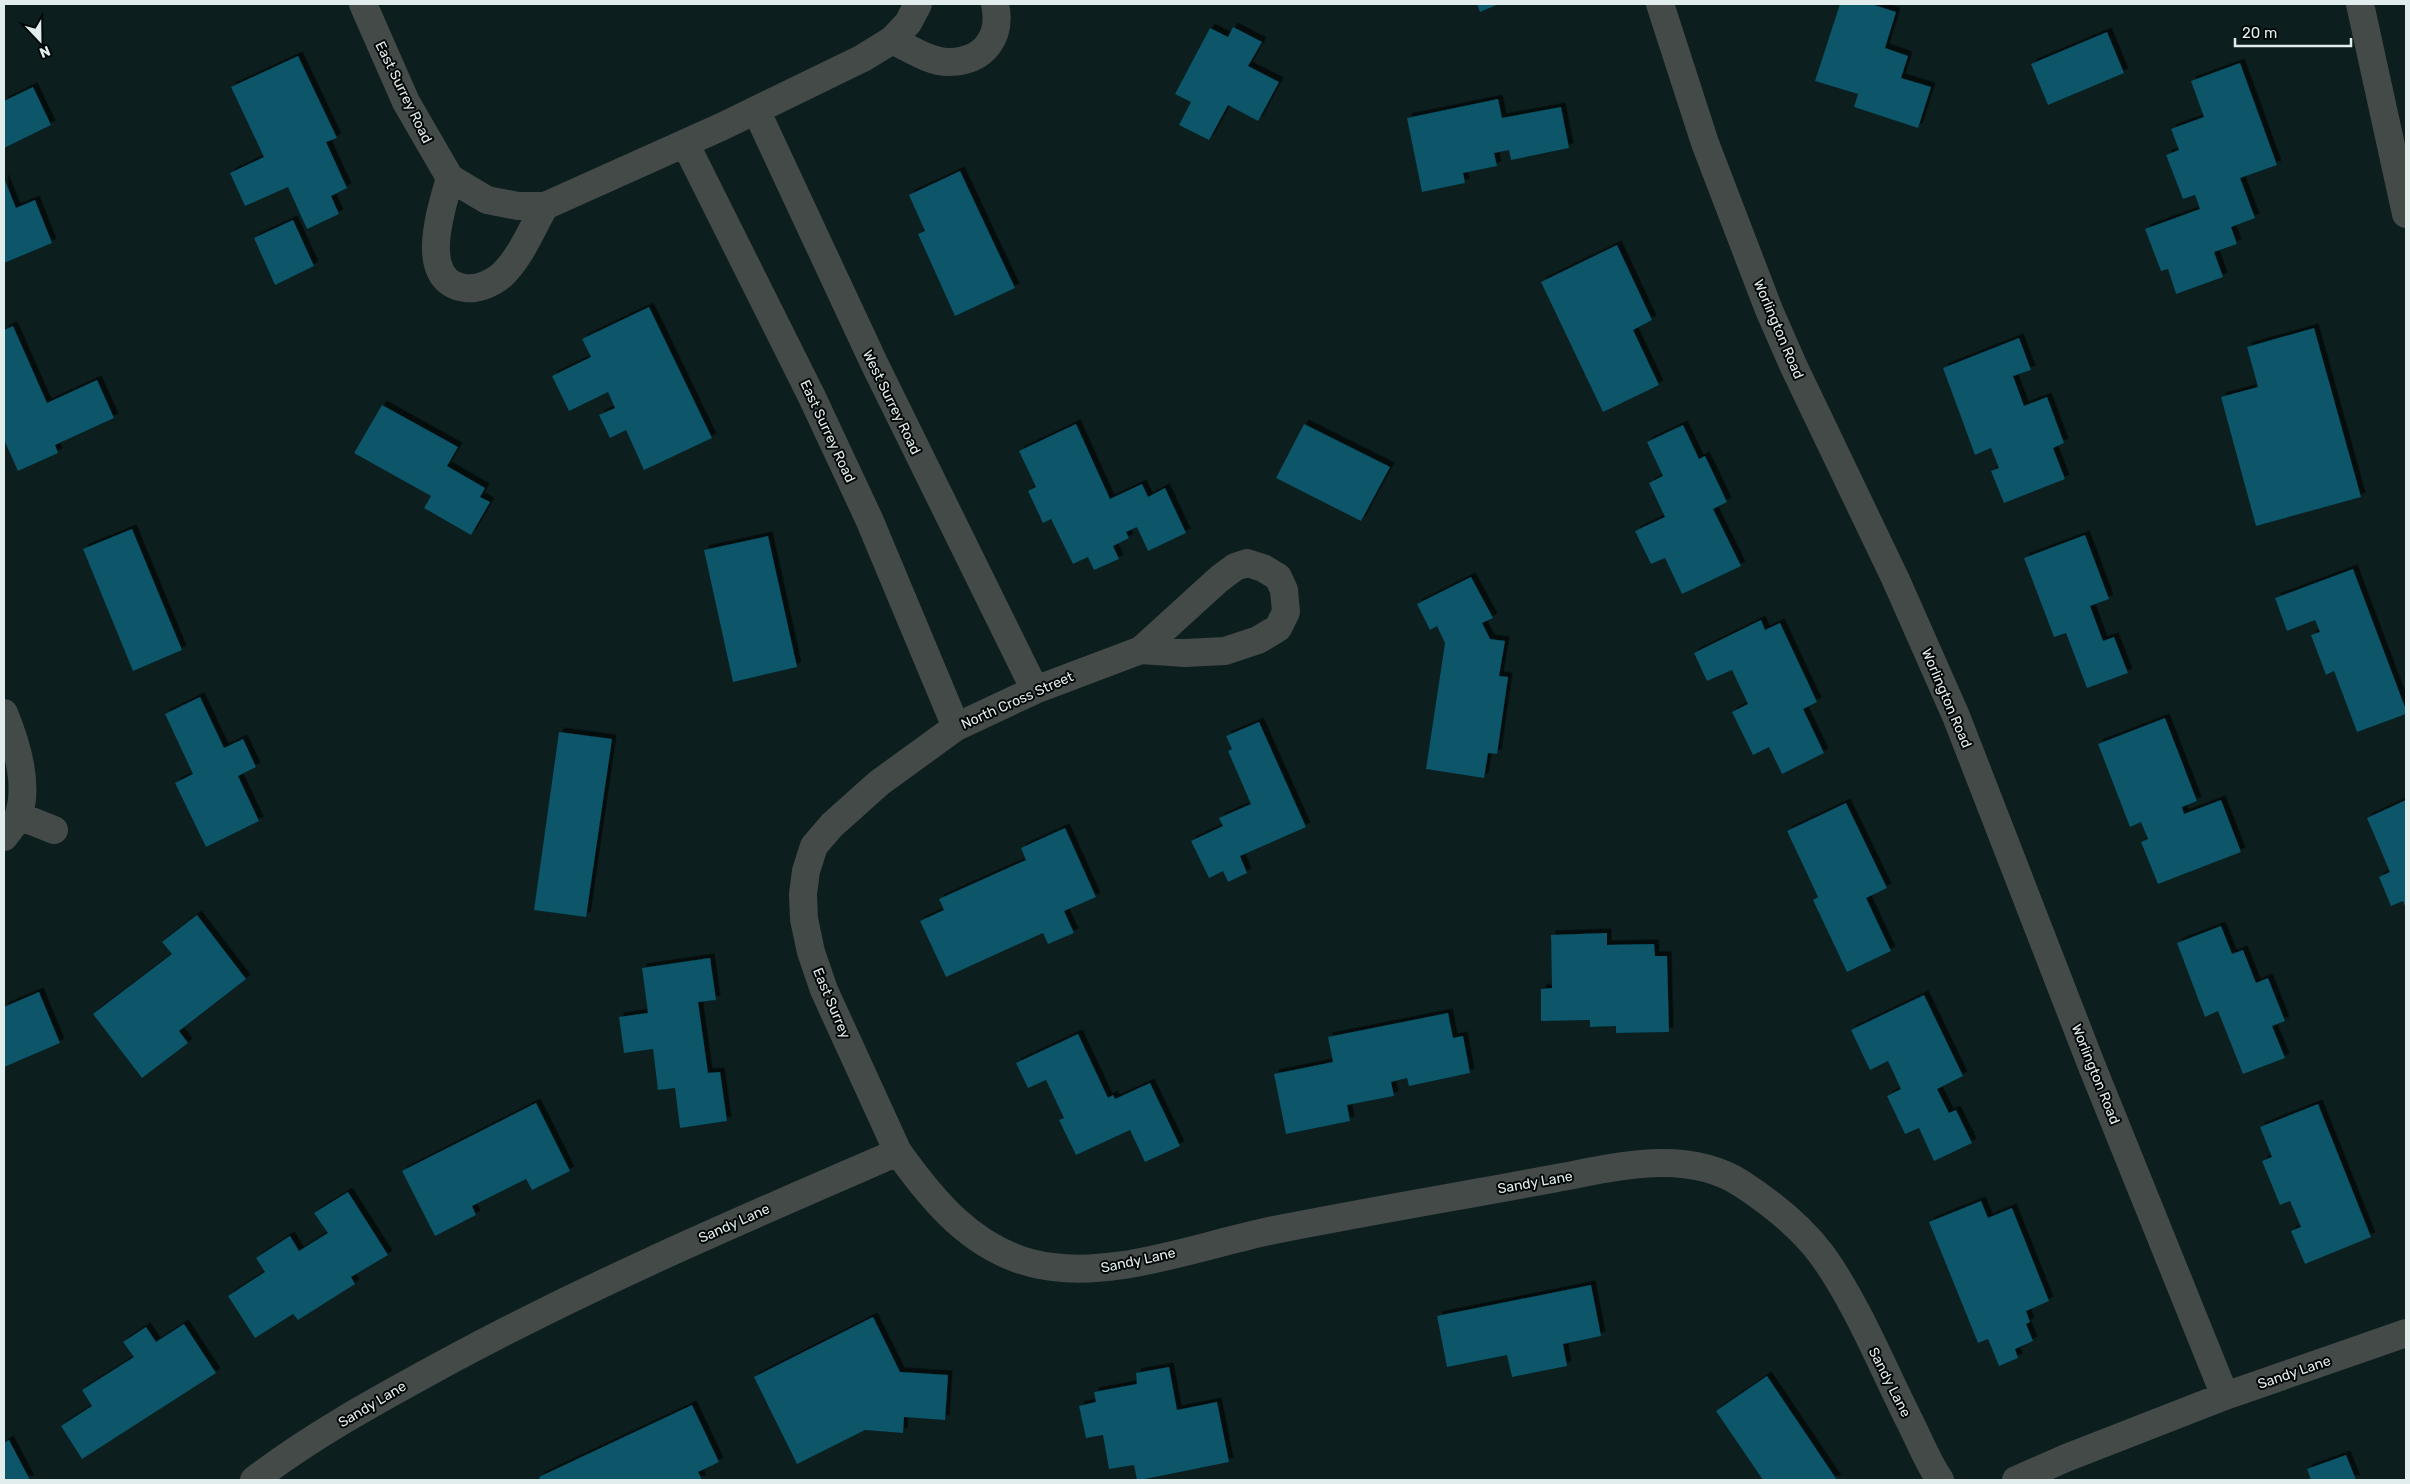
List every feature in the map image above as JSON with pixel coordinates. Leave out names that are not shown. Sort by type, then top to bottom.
[{"type":"street","name":"East Surrey Road","points":[[362,4],[406,102],[450,178],[487,200],[518,206],[545,206],[756,110]]},
{"type":"street","points":[[756,110],[863,58],[892,40],[908,23],[918,4]]},
{"type":"street","points":[[892,40],[925,56],[949,62],[970,59],[986,48],[996,30],[995,4]]},
{"type":"street","name":"Worlington Road","points":[[1660,4],[1705,143],[1769,310],[1794,367],[1895,578],[1956,716],[2091,1064],[2225,1396]]},
{"type":"street","points":[[2360,4],[2406,214]]},
{"type":"street","name":"West Surrey Road","points":[[756,110],[865,346],[1035,690]]},
{"type":"street","name":"East Surrey Road","points":[[685,143],[811,395],[869,519],[956,726]]},
{"type":"street","points":[[450,178],[436,225],[437,261],[442,273],[450,283],[466,288],[483,286],[502,275],[520,252],[545,206]]},
{"type":"street","name":"North Cross Street","points":[[814,846],[832,825],[864,796],[956,726],[1035,690],[1141,650],[1219,579],[1235,567],[1247,563],[1263,568],[1278,577],[1284,590],[1286,612],[1278,628],[1258,640],[1225,651],[1185,653],[1141,650]]},
{"type":"street","points":[[4,713],[22,773],[22,797],[11,826],[54,830]]},
{"type":"street","name":"East Surrey","points":[[814,846],[806,871],[803,894],[804,919],[811,952],[824,990],[898,1152]]},
{"type":"street","name":"Sandy Lane","points":[[254,1480],[371,1403],[477,1346],[666,1254],[898,1152],[924,1188],[956,1223],[994,1250],[1031,1263],[1064,1269],[1096,1269],[1129,1264],[1274,1230],[1620,1167],[1680,1162],[1711,1169],[1739,1182],[1769,1203],[1797,1227],[1821,1254],[1844,1290],[1940,1480]]},
{"type":"street","name":"Sandy Lane","points":[[2016,1480],[2066,1458],[2225,1396],[2406,1334]]},
{"type":"building","points":[[1477,4],[1499,4],[1480,12]]},
{"type":"building","points":[[1840,4],[1871,4],[1896,12],[1885,48],[1908,56],[1901,78],[1931,87],[1918,128],[1854,107],[1858,94],[1815,81]]},
{"type":"building","points":[[1233,27],[1262,42],[1248,66],[1279,82],[1258,121],[1228,105],[1209,140],[1179,125],[1191,102],[1175,94],[1210,28],[1228,37]]},
{"type":"building","points":[[2107,32],[2124,73],[2048,105],[2031,64]]},
{"type":"building","points":[[298,56],[337,138],[326,142],[347,188],[331,196],[339,214],[307,229],[288,187],[245,206],[230,173],[264,157],[231,87]]},
{"type":"building","points":[[2240,63],[2277,165],[2240,178],[2255,218],[2231,227],[2237,244],[2214,252],[2223,277],[2176,294],[2168,269],[2161,271],[2145,229],[2200,209],[2195,195],[2183,199],[2166,155],[2179,150],[2171,129],[2204,117],[2191,81]]},
{"type":"building","points":[[33,87],[51,125],[4,148],[4,101]]},
{"type":"building","points":[[1498,99],[1502,118],[1561,107],[1569,148],[1511,160],[1509,150],[1494,153],[1497,166],[1463,173],[1465,183],[1422,192],[1407,118]]},
{"type":"building","points":[[960,171],[1015,288],[955,316],[918,234],[925,231],[909,195]]},
{"type":"building","points":[[4,178],[16,208],[35,200],[52,243],[4,263]]},
{"type":"building","points":[[293,220],[314,266],[275,285],[254,238]]},
{"type":"building","points":[[1617,245],[1652,320],[1633,330],[1659,385],[1603,412],[1541,282]]},
{"type":"building","points":[[649,307],[712,438],[644,470],[626,430],[610,438],[599,415],[615,408],[608,392],[569,411],[552,376],[591,357],[582,339]]},
{"type":"building","points":[[13,326],[47,403],[97,380],[114,418],[55,445],[58,453],[18,471],[4,440],[4,330]]},
{"type":"building","points":[[2314,328],[2361,497],[2256,526],[2221,397],[2258,387],[2247,347]]},
{"type":"building","points":[[2019,338],[2031,370],[2013,376],[2024,406],[2047,397],[2064,443],[2053,448],[2065,479],[2004,503],[1991,471],[1999,468],[1991,448],[1975,455],[1943,368]]},
{"type":"building","points":[[382,405],[458,447],[447,466],[485,488],[480,497],[490,502],[471,535],[424,508],[431,496],[354,453]]},
{"type":"building","points":[[1076,424],[1110,499],[1142,484],[1148,497],[1165,488],[1186,533],[1148,551],[1137,527],[1126,532],[1129,538],[1113,546],[1119,559],[1094,570],[1088,557],[1073,564],[1051,519],[1043,523],[1028,491],[1036,487],[1019,451]]},
{"type":"building","points":[[1304,424],[1390,467],[1361,521],[1276,478]]},
{"type":"building","points":[[1683,425],[1699,459],[1705,456],[1727,502],[1713,509],[1741,566],[1682,594],[1665,558],[1651,564],[1635,531],[1665,517],[1649,483],[1663,476],[1647,442]]},
{"type":"building","points":[[132,529],[182,650],[133,671],[83,549]]},
{"type":"building","points":[[2085,535],[2109,599],[2090,606],[2103,641],[2114,637],[2128,673],[2087,688],[2066,633],[2054,637],[2024,558]]},
{"type":"building","points":[[768,536],[797,667],[733,682],[704,550]]},
{"type":"building","points":[[2353,569],[2406,710],[2406,714],[2357,732],[2334,671],[2326,675],[2311,635],[2320,632],[2315,620],[2287,631],[2275,598]]},
{"type":"building","points":[[1471,577],[1493,618],[1482,623],[1490,639],[1505,641],[1499,676],[1508,677],[1497,754],[1488,753],[1484,778],[1426,769],[1445,643],[1437,626],[1430,630],[1417,604]]},
{"type":"building","points":[[1761,620],[1765,630],[1780,623],[1817,702],[1803,709],[1824,753],[1782,774],[1769,747],[1753,755],[1732,712],[1748,704],[1732,670],[1707,681],[1694,653]]},
{"type":"building","points":[[200,697],[224,748],[243,739],[256,767],[238,776],[259,821],[206,847],[175,783],[193,774],[165,714]]},
{"type":"building","points":[[2165,718],[2197,801],[2182,807],[2184,814],[2221,800],[2241,852],[2158,884],[2141,842],[2148,839],[2141,822],[2130,827],[2098,744]]},
{"type":"building","points":[[1259,722],[1306,827],[1240,856],[1247,873],[1228,882],[1223,871],[1209,878],[1191,841],[1223,826],[1219,818],[1251,804],[1228,751],[1232,749],[1226,736]]},
{"type":"building","points":[[559,732],[612,739],[586,917],[534,910]]},
{"type":"building","points":[[2406,800],[2406,909],[2403,901],[2391,906],[2379,877],[2390,872],[2367,818]]},
{"type":"building","points":[[1846,803],[1887,888],[1866,898],[1891,951],[1847,972],[1813,900],[1818,897],[1787,831]]},
{"type":"building","points":[[1065,828],[1096,897],[1064,911],[1074,933],[1048,944],[1043,933],[946,977],[920,921],[944,910],[939,899],[1026,860],[1021,848]]},
{"type":"building","points":[[197,915],[246,979],[179,1031],[188,1043],[142,1078],[93,1014],[172,954],[162,942]]},
{"type":"building","points":[[2221,926],[2232,954],[2243,950],[2256,983],[2268,978],[2285,1021],[2272,1026],[2285,1058],[2243,1074],[2218,1011],[2205,1017],[2177,943]]},
{"type":"building","points":[[1607,933],[1607,945],[1654,944],[1655,956],[1667,956],[1669,1032],[1616,1033],[1616,1026],[1590,1027],[1590,1020],[1541,1021],[1541,989],[1552,988],[1551,935]]},
{"type":"building","points":[[710,958],[716,1000],[698,1002],[708,1073],[720,1072],[727,1121],[680,1128],[675,1088],[658,1090],[653,1049],[624,1053],[619,1017],[648,1013],[642,968]]},
{"type":"building","points":[[39,992],[60,1043],[4,1067],[4,1007]]},
{"type":"building","points":[[1924,995],[1963,1076],[1937,1089],[1949,1113],[1956,1110],[1972,1143],[1934,1161],[1919,1128],[1905,1134],[1887,1096],[1901,1089],[1888,1061],[1870,1070],[1851,1030]]},
{"type":"building","points":[[1448,1013],[1453,1038],[1463,1036],[1470,1073],[1409,1086],[1407,1078],[1391,1082],[1394,1096],[1347,1105],[1350,1121],[1286,1134],[1274,1074],[1333,1062],[1328,1037]]},
{"type":"building","points":[[1078,1034],[1108,1098],[1113,1095],[1115,1099],[1150,1083],[1180,1146],[1145,1162],[1130,1130],[1076,1155],[1059,1120],[1064,1118],[1046,1080],[1028,1088],[1016,1063]]},
{"type":"building","points":[[536,1103],[570,1171],[532,1190],[526,1179],[472,1206],[476,1215],[435,1236],[402,1171]]},
{"type":"building","points":[[2318,1104],[2371,1237],[2305,1264],[2291,1231],[2301,1227],[2290,1201],[2280,1205],[2262,1161],[2272,1157],[2260,1127]]},
{"type":"building","points":[[348,1192],[388,1255],[351,1277],[355,1284],[298,1320],[293,1314],[255,1338],[228,1296],[265,1272],[256,1258],[290,1236],[299,1251],[328,1233],[314,1213]]},
{"type":"building","points":[[1981,1201],[1988,1218],[2012,1208],[2049,1301],[2026,1311],[2030,1322],[2026,1324],[2033,1341],[2015,1349],[2018,1358],[1999,1366],[1988,1339],[1978,1343],[1929,1222]]},
{"type":"building","points":[[1591,1285],[1601,1336],[1563,1344],[1567,1366],[1512,1377],[1507,1355],[1447,1367],[1437,1316]]},
{"type":"building","points":[[873,1317],[900,1372],[948,1375],[945,1420],[904,1417],[903,1433],[865,1430],[797,1464],[754,1377]]},
{"type":"building","points":[[184,1324],[216,1373],[82,1459],[61,1426],[92,1406],[82,1390],[134,1357],[123,1342],[146,1327],[156,1342]]},
{"type":"building","points":[[1169,1367],[1177,1410],[1217,1402],[1229,1462],[1140,1480],[1137,1480],[1134,1465],[1109,1469],[1103,1435],[1086,1438],[1079,1406],[1096,1402],[1094,1392],[1137,1384],[1136,1373]]},
{"type":"building","points":[[1767,1376],[1837,1480],[1763,1480],[1716,1411]]},
{"type":"building","points":[[692,1405],[719,1462],[698,1472],[702,1480],[540,1480],[539,1477]]},
{"type":"building","points":[[9,1440],[30,1480],[4,1480],[4,1443]]},
{"type":"building","points":[[2346,1455],[2356,1480],[2311,1480],[2307,1469]]}]
